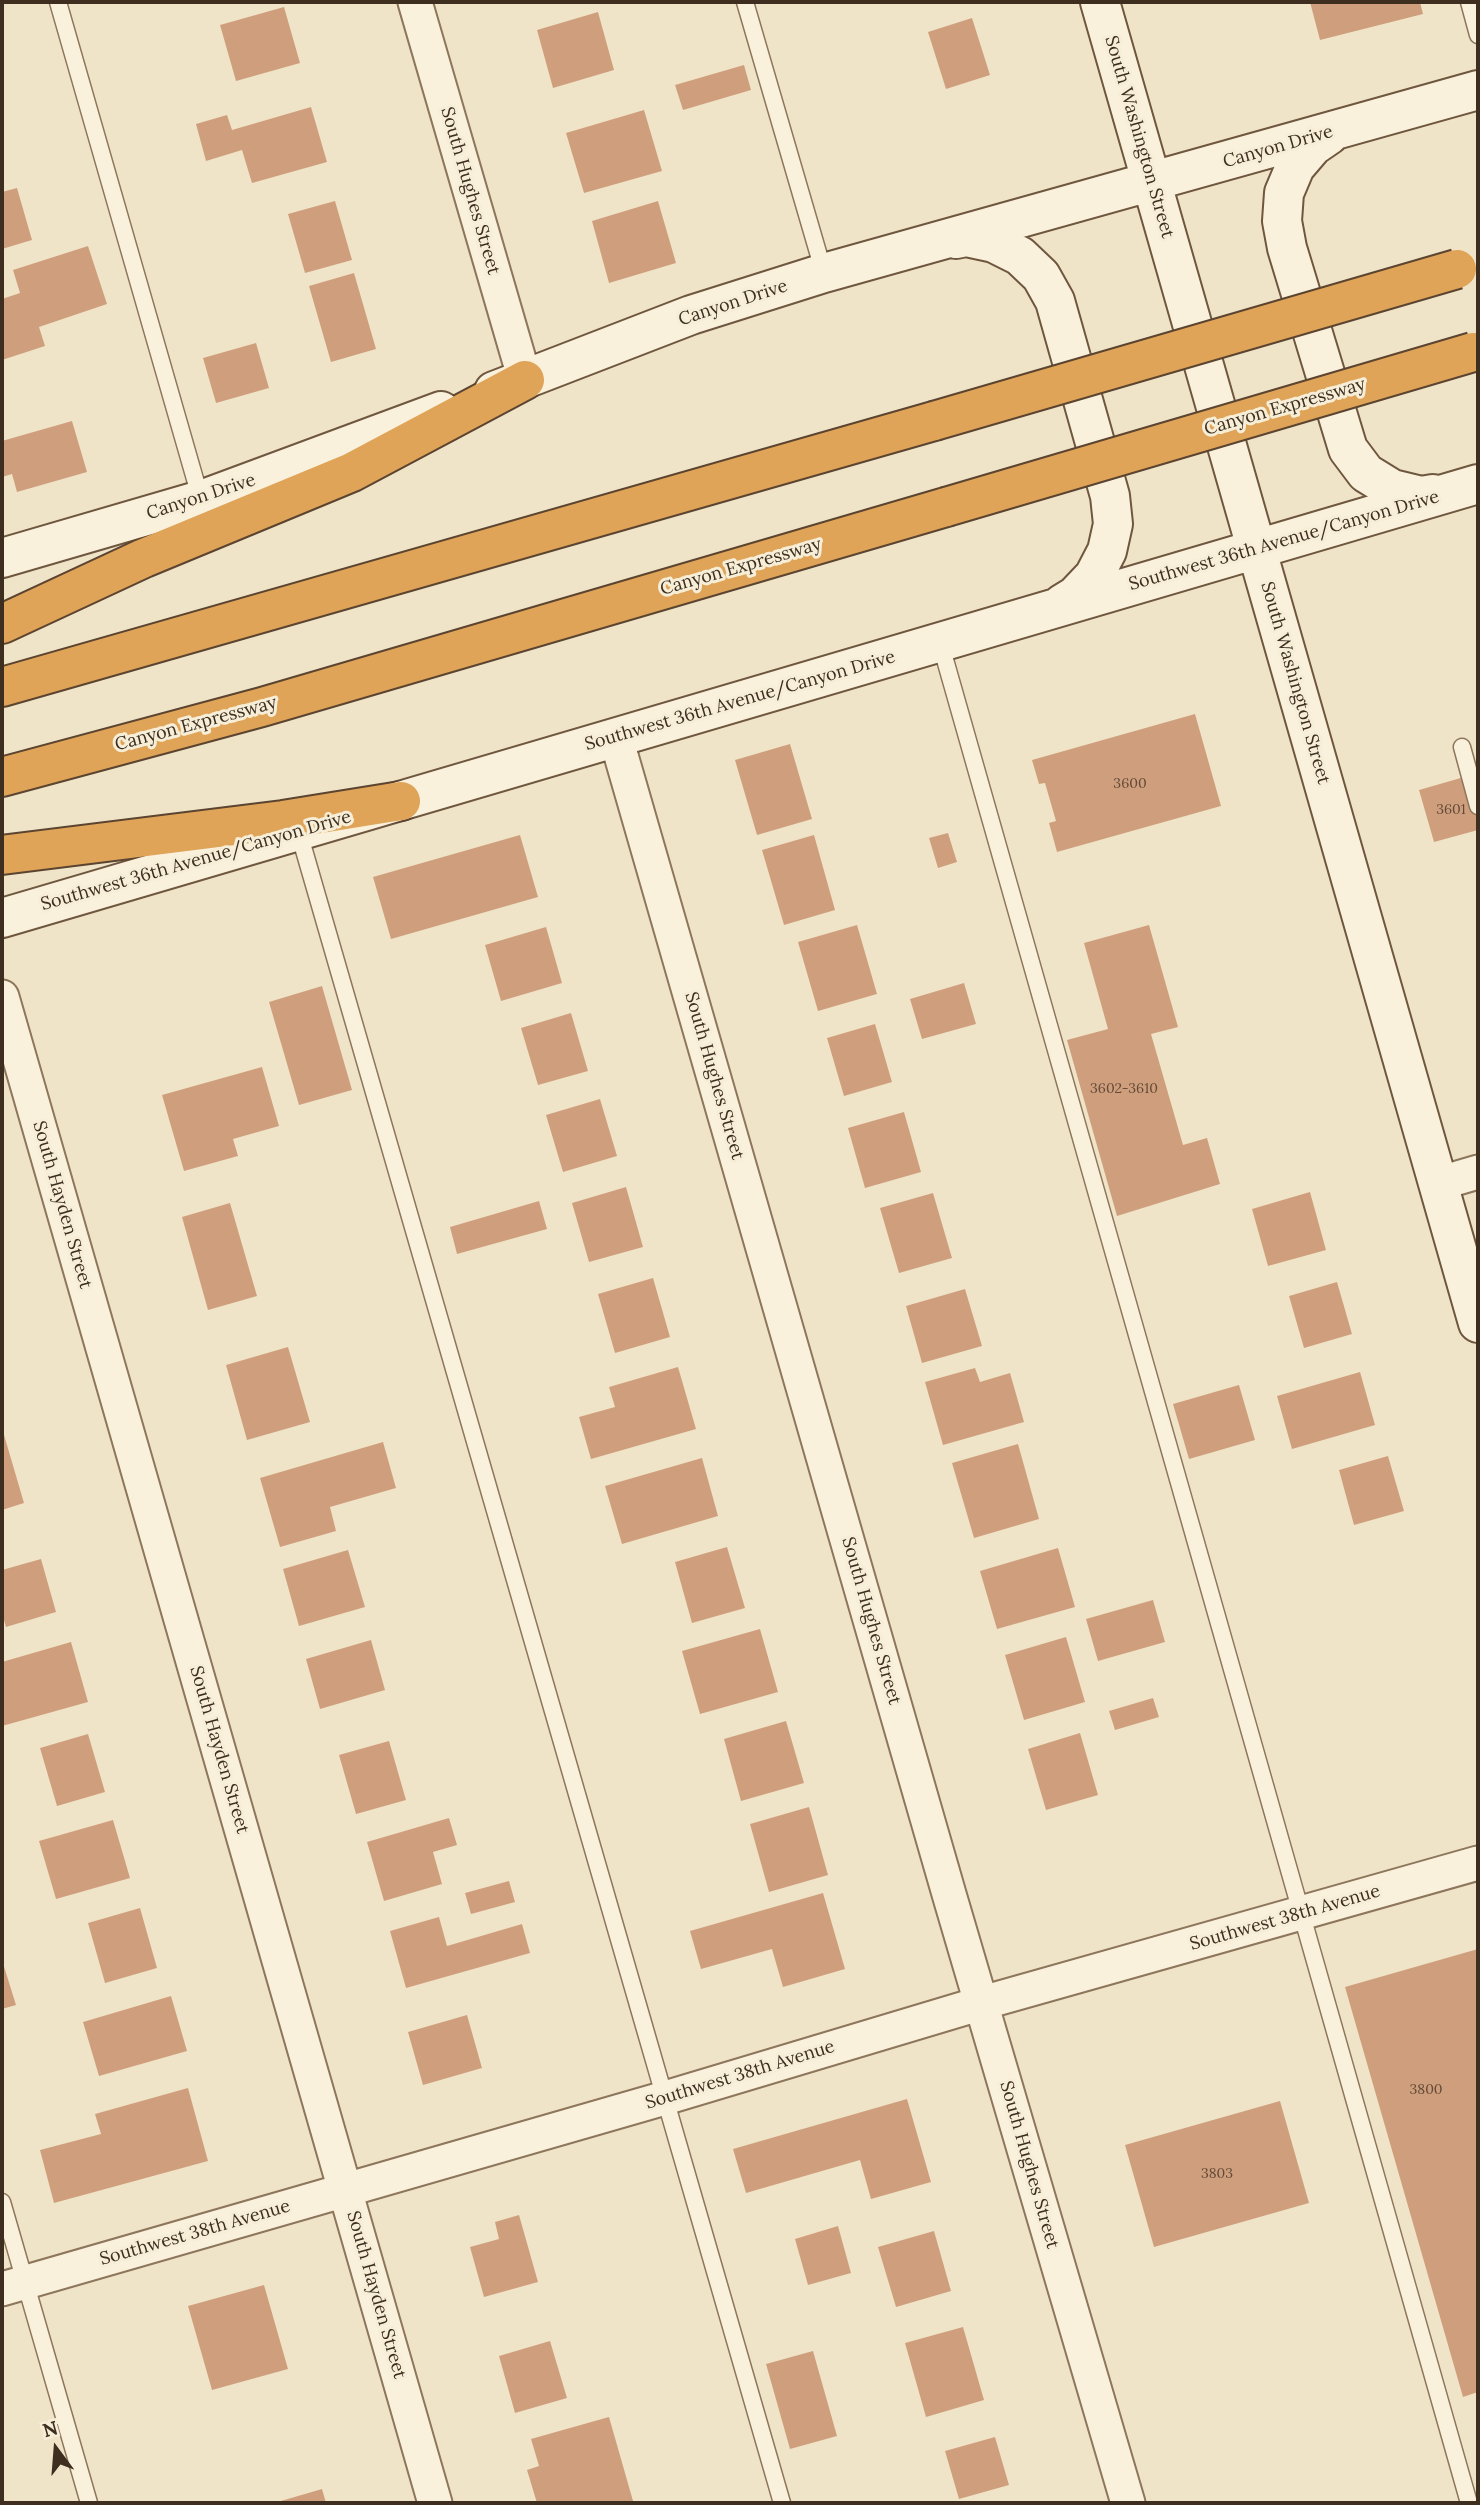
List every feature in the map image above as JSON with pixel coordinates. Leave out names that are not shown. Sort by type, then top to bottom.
[{"type":"highway","points":[[2,687],[1468,266]]},
{"type":"highway","name":"Canyon Expressway","points":[[2,777],[262,707],[1476,351]]},
{"type":"highway","points":[[2,624],[144,558],[352,471],[525,380]]},
{"type":"highway","points":[[2,855],[284,820],[401,800]]},
{"type":"main road","name":"South Washington Street","points":[[1100,2],[1478,1323]]},
{"type":"main road","name":"Canyon Drive","points":[[2,558],[201,500],[525,380],[691,315],[824,273],[1478,90]]},
{"type":"main road","points":[[1337,130],[1313,146],[1295,167],[1284,193],[1282,221],[1287,248],[1348,449],[1366,473],[1392,489],[1421,496],[1465,488]]},
{"type":"main road","points":[[937,241],[966,237],[994,243],[1020,256],[1041,276],[1055,301],[1110,496],[1113,524],[1107,551],[1094,576],[1075,596],[1051,610]]},
{"type":"main road","name":"Southwest 36th Avenue/Canyon Drive","points":[[2,918],[299,833],[401,800],[1465,488]]},
{"type":"street","name":"South Hughes Street","points":[[415,2],[525,380]]},
{"type":"street","name":"South Hughes Street","points":[[616,738],[1128,2503]]},
{"type":"street","name":"South Hayden Street","points":[[2,997],[435,2503]]},
{"type":"street","points":[[1437,1184],[1478,1172]]},
{"type":"street","name":"Southwest 38th Avenue","points":[[13,2286],[665,2098],[982,2003],[1478,1863]]},
{"type":"lane","points":[[58,2],[201,500]]},
{"type":"lane","points":[[746,2],[824,273]]},
{"type":"lane","points":[[1469,2],[1478,35]]},
{"type":"lane","points":[[940,642],[1469,2503]]},
{"type":"lane","points":[[1462,747],[1478,806]]},
{"type":"lane","points":[[299,833],[782,2503]]},
{"type":"lane","points":[[2,2202],[13,2286],[89,2503]]},
{"type":"building","points":[[1310,2],[1420,2],[1423,14],[1320,40]]},
{"type":"building","points":[[284,7],[300,63],[236,81],[220,25]]},
{"type":"building","points":[[598,12],[614,70],[553,88],[537,30]]},
{"type":"building","points":[[972,18],[990,75],[946,89],[928,32]]},
{"type":"building","points":[[744,65],[751,90],[683,110],[675,85]]},
{"type":"building","points":[[311,107],[327,162],[252,183],[242,150],[206,161],[196,124],[227,115],[232,130]]},
{"type":"building","points":[[644,110],[662,171],[584,193],[566,133]]},
{"type":"building","points":[[17,188],[32,240],[2,249],[2,192]]},
{"type":"building","points":[[335,201],[352,260],[305,273],[288,214]]},
{"type":"building","points":[[658,201],[676,263],[609,283],[592,221]]},
{"type":"building","points":[[88,246],[107,304],[39,327],[45,346],[2,360],[2,299],[20,293],[13,270]]},
{"type":"building","points":[[354,273],[376,349],[331,362],[309,286]]},
{"type":"building","points":[[256,343],[269,388],[216,403],[203,358]]},
{"type":"building","points":[[72,421],[87,472],[17,492],[12,474],[2,477],[2,441]]},
{"type":"building","points":[[1195,714],[1221,806],[1057,852],[1049,823],[1056,821],[1045,783],[1039,784],[1032,760]]},
{"type":"building","points":[[790,744],[812,819],[757,835],[735,760]]},
{"type":"building","points":[[1478,773],[1478,830],[1434,842],[1419,790]]},
{"type":"building","points":[[948,833],[957,862],[938,868],[929,838]]},
{"type":"building","points":[[520,835],[538,897],[391,939],[373,877]]},
{"type":"building","points":[[814,835],[835,910],[784,925],[762,850]]},
{"type":"building","points":[[857,925],[877,994],[818,1011],[798,942]]},
{"type":"building","points":[[1149,925],[1178,1027],[1151,1034],[1183,1145],[1207,1138],[1220,1184],[1117,1216],[1067,1040],[1108,1029],[1084,943]]},
{"type":"building","points":[[546,927],[562,983],[501,1001],[485,945]]},
{"type":"building","points":[[964,983],[976,1024],[922,1039],[910,999]]},
{"type":"building","points":[[322,986],[352,1090],[299,1105],[269,1002]]},
{"type":"building","points":[[571,1013],[588,1071],[538,1085],[521,1028]]},
{"type":"building","points":[[875,1024],[892,1082],[844,1096],[827,1038]]},
{"type":"building","points":[[262,1067],[279,1126],[233,1139],[238,1156],[184,1171],[162,1095]]},
{"type":"building","points":[[600,1099],[617,1156],[563,1172],[546,1115]]},
{"type":"building","points":[[904,1112],[921,1172],[865,1188],[848,1128]]},
{"type":"building","points":[[626,1187],[643,1247],[589,1262],[572,1203]]},
{"type":"building","points":[[1310,1192],[1326,1250],[1268,1266],[1252,1209]]},
{"type":"building","points":[[933,1193],[952,1258],[899,1273],[880,1208]]},
{"type":"building","points":[[539,1201],[547,1229],[457,1254],[450,1227]]},
{"type":"building","points":[[230,1203],[257,1296],[208,1310],[182,1217]]},
{"type":"building","points":[[653,1278],[670,1337],[615,1353],[598,1294]]},
{"type":"building","points":[[1337,1282],[1352,1334],[1304,1348],[1289,1296]]},
{"type":"building","points":[[965,1289],[982,1346],[922,1363],[906,1306]]},
{"type":"building","points":[[288,1347],[310,1422],[247,1440],[226,1365]]},
{"type":"building","points":[[678,1367],[696,1429],[591,1459],[579,1417],[615,1407],[609,1387]]},
{"type":"building","points":[[975,1368],[980,1382],[1010,1373],[1024,1422],[943,1445],[925,1382]]},
{"type":"building","points":[[1360,1372],[1375,1425],[1292,1449],[1277,1396]]},
{"type":"building","points":[[1239,1385],[1255,1440],[1189,1459],[1173,1404]]},
{"type":"building","points":[[2,1428],[24,1503],[2,1510]]},
{"type":"building","points":[[383,1442],[396,1488],[330,1507],[336,1531],[280,1547],[260,1478]]},
{"type":"building","points":[[1018,1444],[1039,1519],[974,1538],[952,1463]]},
{"type":"building","points":[[1388,1456],[1404,1511],[1354,1525],[1339,1470]]},
{"type":"building","points":[[702,1458],[718,1516],[622,1544],[605,1486]]},
{"type":"building","points":[[727,1547],[745,1608],[692,1623],[675,1562]]},
{"type":"building","points":[[1058,1548],[1075,1607],[997,1629],[980,1571]]},
{"type":"building","points":[[348,1550],[365,1607],[299,1626],[283,1569]]},
{"type":"building","points":[[41,1559],[56,1612],[6,1627],[2,1613],[2,1570]]},
{"type":"building","points":[[1153,1600],[1165,1642],[1098,1661],[1086,1619]]},
{"type":"building","points":[[760,1629],[778,1692],[700,1714],[682,1651]]},
{"type":"building","points":[[1066,1637],[1085,1702],[1024,1720],[1005,1655]]},
{"type":"building","points":[[371,1640],[385,1690],[320,1709],[306,1659]]},
{"type":"building","points":[[71,1642],[88,1702],[2,1726],[2,1662]]},
{"type":"building","points":[[1153,1698],[1159,1717],[1115,1730],[1109,1711]]},
{"type":"building","points":[[786,1721],[804,1783],[741,1801],[724,1739]]},
{"type":"building","points":[[1080,1733],[1098,1795],[1046,1810],[1028,1749]]},
{"type":"building","points":[[88,1734],[105,1792],[57,1806],[40,1748]]},
{"type":"building","points":[[389,1741],[406,1800],[356,1814],[339,1755]]},
{"type":"building","points":[[809,1807],[828,1875],[769,1892],[750,1824]]},
{"type":"building","points":[[449,1818],[457,1845],[433,1852],[442,1884],[384,1901],[367,1842]]},
{"type":"building","points":[[113,1820],[130,1878],[56,1899],[39,1841]]},
{"type":"building","points":[[509,1881],[515,1902],[471,1914],[465,1893]]},
{"type":"building","points":[[823,1893],[845,1969],[783,1987],[772,1949],[701,1969],[690,1931]]},
{"type":"building","points":[[140,1908],[157,1968],[105,1983],[88,1923]]},
{"type":"building","points":[[439,1917],[447,1946],[522,1924],[530,1953],[406,1988],[390,1931]]},
{"type":"building","points":[[1478,1949],[1478,2392],[1463,2397],[1345,1987]]},
{"type":"building","points":[[2,1960],[16,2005],[2,2009]]},
{"type":"building","points":[[171,1996],[187,2051],[99,2076],[83,2022]]},
{"type":"building","points":[[467,2015],[482,2068],[423,2085],[408,2032]]},
{"type":"building","points":[[188,2088],[208,2161],[54,2203],[40,2150],[101,2134],[95,2114]]},
{"type":"building","points":[[907,2099],[931,2182],[871,2199],[860,2160],[746,2193],[733,2149]]},
{"type":"building","points":[[1280,2101],[1309,2203],[1154,2247],[1125,2145]]},
{"type":"building","points":[[519,2215],[538,2282],[484,2297],[470,2247],[499,2239],[495,2222]]},
{"type":"building","points":[[838,2226],[851,2273],[808,2285],[795,2239]]},
{"type":"building","points":[[934,2231],[951,2291],[896,2307],[878,2247]]},
{"type":"building","points":[[264,2285],[288,2369],[212,2390],[188,2306]]},
{"type":"building","points":[[963,2327],[984,2400],[926,2417],[905,2343]]},
{"type":"building","points":[[550,2341],[567,2398],[515,2413],[499,2356]]},
{"type":"building","points":[[813,2351],[837,2436],[790,2449],[766,2364]]},
{"type":"building","points":[[609,2417],[633,2501],[537,2503],[527,2470],[539,2466],[531,2439]]},
{"type":"building","points":[[995,2437],[1009,2485],[959,2499],[945,2451]]},
{"type":"building","points":[[322,2489],[326,2503],[274,2503]]}]
